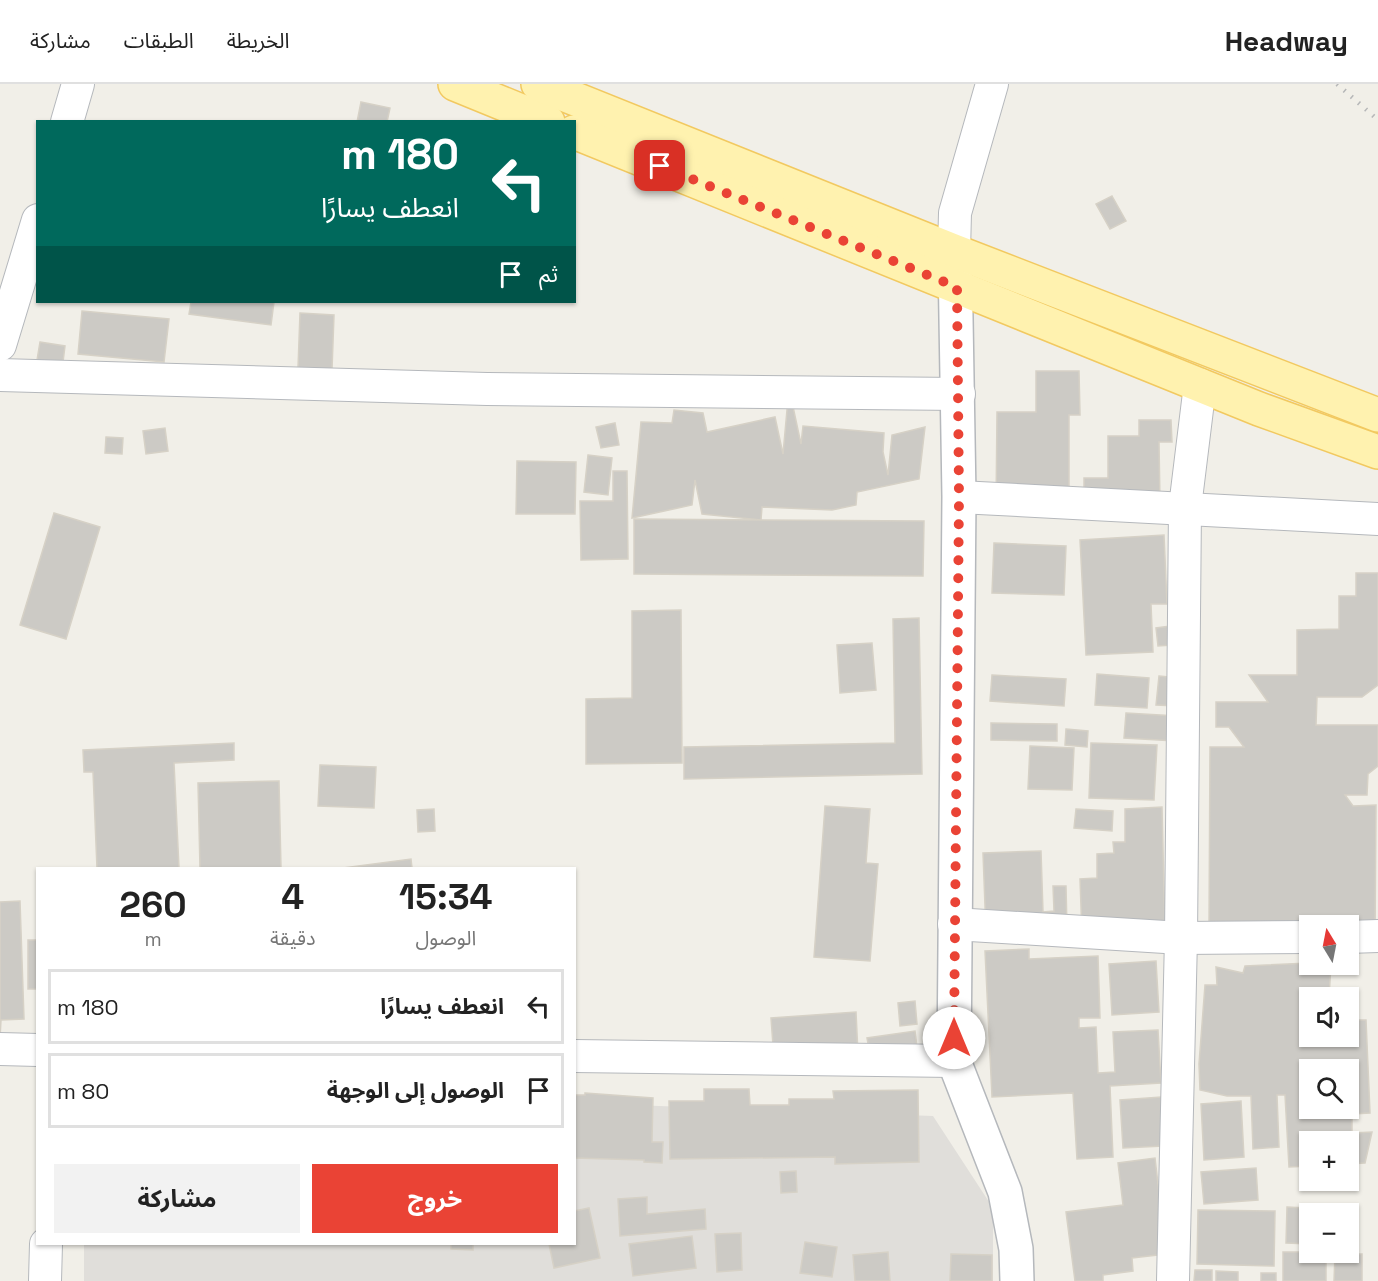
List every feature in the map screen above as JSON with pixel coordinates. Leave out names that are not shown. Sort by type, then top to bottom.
[{"type":"main road","points":[[455,84],[543,120]]},
{"type":"main road","points":[[538,84],[954,251],[1378,415]]},
{"type":"main road","points":[[576,133],[1200,385],[1378,452]]},
{"type":"street","points":[[68,120],[78,84]]},
{"type":"street","points":[[992,84],[956,213],[954,251],[959,394],[954,1061],[1005,1192],[1016,1249],[1017,1281]]},
{"type":"street","points":[[0,345],[36,227]]},
{"type":"street","points":[[0,375],[488,389],[959,394]]},
{"type":"street","points":[[1173,1281],[1181,938],[1185,507],[1200,385]]},
{"type":"street","points":[[959,497],[1185,507],[1378,519]]},
{"type":"street","points":[[954,924],[1181,938],[1299,937]]},
{"type":"street","points":[[1359,937],[1378,936]]},
{"type":"street","points":[[0,1049],[36,1050]]},
{"type":"street","points":[[576,1056],[954,1061]]},
{"type":"street","points":[[45,1281],[46,1245]]},
{"type":"shaded area","points":[[576,1103],[933,1116],[993,1208],[993,1281],[84,1281],[84,1245],[576,1245]]},
{"type":"building","points":[[361,102],[390,108],[387,120],[357,120]]},
{"type":"building","points":[[1112,196],[1126,221],[1110,229],[1096,204]]},
{"type":"building","points":[[191,303],[274,303],[271,325],[189,314]]},
{"type":"building","points":[[82,311],[169,319],[164,362],[78,354]]},
{"type":"building","points":[[300,313],[334,315],[332,370],[298,368]]},
{"type":"building","points":[[40,342],[65,346],[62,370],[36,366]]},
{"type":"building","points":[[1036,371],[1079,371],[1080,415],[1069,415],[1069,508],[996,508],[997,412],[1036,412]]},
{"type":"building","points":[[789,388],[801,444],[803,426],[884,433],[883,452],[888,475],[892,435],[925,427],[919,479],[857,492],[856,505],[832,510],[762,507],[761,520],[702,514],[695,480],[692,505],[632,518],[641,422],[672,423],[674,410],[703,413],[707,432],[775,417],[783,454]]},
{"type":"building","points":[[1139,420],[1171,420],[1172,442],[1159,442],[1160,504],[1084,505],[1084,478],[1108,478],[1108,436],[1139,436]]},
{"type":"building","points":[[615,423],[619,445],[601,448],[596,427]]},
{"type":"building","points":[[165,428],[168,451],[146,454],[143,431]]},
{"type":"building","points":[[106,437],[123,438],[122,454],[105,453]]},
{"type":"building","points":[[588,455],[612,458],[608,495],[584,492]]},
{"type":"building","points":[[517,461],[576,462],[575,514],[516,514]]},
{"type":"building","points":[[613,471],[627,471],[628,559],[581,560],[580,501],[613,501]]},
{"type":"building","points":[[54,513],[100,527],[66,639],[20,625]]},
{"type":"building","points":[[634,519],[924,521],[923,576],[634,574]]},
{"type":"building","points":[[1164,535],[1167,604],[1151,604],[1153,652],[1086,655],[1080,540]]},
{"type":"building","points":[[994,543],[1066,546],[1064,595],[992,593]]},
{"type":"building","points":[[1356,573],[1378,573],[1378,685],[1362,697],[1317,697],[1316,725],[1378,725],[1378,766],[1368,774],[1367,795],[1345,795],[1353,806],[1376,805],[1375,940],[1359,932],[1359,915],[1299,915],[1299,927],[1209,929],[1210,747],[1244,747],[1229,727],[1216,727],[1216,702],[1268,702],[1249,675],[1297,675],[1297,630],[1339,629],[1339,596],[1356,596]]},
{"type":"building","points":[[681,610],[682,763],[586,764],[586,699],[632,698],[632,611]]},
{"type":"building","points":[[919,618],[922,774],[684,779],[684,747],[895,743],[893,619]]},
{"type":"building","points":[[1170,626],[1172,645],[1158,646],[1156,628]]},
{"type":"building","points":[[872,643],[876,690],[840,693],[837,645]]},
{"type":"building","points":[[1097,674],[1149,678],[1147,708],[1095,705]]},
{"type":"building","points":[[992,675],[1066,679],[1064,706],[990,701]]},
{"type":"building","points":[[1159,676],[1179,678],[1177,706],[1156,705]]},
{"type":"building","points":[[1126,713],[1177,716],[1175,741],[1124,738]]},
{"type":"building","points":[[991,723],[1057,724],[1057,741],[991,740]]},
{"type":"building","points":[[1066,729],[1088,731],[1087,747],[1065,745]]},
{"type":"building","points":[[234,743],[234,760],[174,763],[179,867],[97,867],[93,772],[84,772],[83,750]]},
{"type":"building","points":[[1091,743],[1157,745],[1154,800],[1089,798]]},
{"type":"building","points":[[1030,746],[1074,748],[1072,790],[1028,789]]},
{"type":"building","points":[[320,765],[376,767],[374,808],[318,806]]},
{"type":"building","points":[[279,781],[281,867],[200,867],[198,783]]},
{"type":"building","points":[[825,806],[870,809],[866,863],[878,864],[870,961],[814,957]]},
{"type":"building","points":[[1162,807],[1165,933],[1082,935],[1080,879],[1097,878],[1097,854],[1114,853],[1113,842],[1125,842],[1125,809]]},
{"type":"building","points":[[434,809],[435,831],[418,832],[417,810]]},
{"type":"building","points":[[1076,809],[1113,811],[1112,831],[1074,828]]},
{"type":"building","points":[[1041,851],[1043,912],[1054,911],[1053,886],[1066,886],[1067,929],[986,932],[983,853]]},
{"type":"building","points":[[411,859],[412,867],[351,867]]},
{"type":"building","points":[[20,901],[24,1019],[1,1020],[0,1038],[0,902]]},
{"type":"building","points":[[28,940],[36,940],[36,989],[28,989]]},
{"type":"building","points":[[1029,949],[1029,959],[1098,956],[1100,1018],[1079,1018],[1079,1028],[1096,1027],[1098,1073],[1115,1072],[1113,1032],[1158,1030],[1161,1083],[1110,1086],[1113,1157],[1077,1159],[1073,1093],[992,1097],[985,951]]},
{"type":"building","points":[[1156,961],[1159,1012],[1112,1015],[1109,964]]},
{"type":"building","points":[[1299,964],[1299,975],[1330,975],[1330,987],[1299,987],[1299,1047],[1359,1047],[1359,1020],[1366,1020],[1370,1113],[1359,1114],[1359,1059],[1299,1059],[1299,1119],[1352,1119],[1352,1131],[1299,1131],[1299,1167],[1289,1167],[1285,1095],[1277,1095],[1279,1147],[1253,1149],[1251,1096],[1227,1096],[1200,1090],[1199,1064],[1205,985],[1217,985],[1216,967],[1243,973],[1245,966]]},
{"type":"building","points":[[915,1001],[917,1024],[900,1026],[898,1003]]},
{"type":"building","points":[[856,1012],[858,1054],[774,1059],[771,1018]]},
{"type":"building","points":[[915,1031],[918,1055],[871,1061],[867,1038]]},
{"type":"building","points":[[704,1089],[749,1089],[750,1105],[789,1105],[789,1099],[834,1099],[833,1091],[918,1090],[919,1162],[835,1164],[835,1157],[670,1159],[669,1101],[704,1101]]},
{"type":"building","points":[[585,1093],[653,1098],[652,1142],[663,1142],[662,1163],[644,1162],[644,1160],[576,1158],[576,1095],[585,1095]]},
{"type":"building","points":[[1161,1097],[1163,1146],[1123,1148],[1120,1100]]},
{"type":"building","points":[[1241,1101],[1244,1157],[1204,1160],[1201,1104]]},
{"type":"building","points":[[1372,1132],[1365,1163],[1359,1163],[1359,1133]]},
{"type":"building","points":[[1155,1158],[1166,1254],[1132,1258],[1133,1271],[1103,1275],[1103,1281],[1075,1281],[1066,1212],[1123,1205],[1118,1163]]},
{"type":"building","points":[[1256,1168],[1258,1200],[1204,1204],[1201,1172]]},
{"type":"building","points":[[796,1171],[797,1192],[781,1193],[780,1172]]},
{"type":"building","points":[[647,1197],[647,1214],[705,1209],[706,1229],[620,1236],[618,1199]]},
{"type":"building","points":[[1287,1207],[1299,1208],[1299,1244],[1286,1243]]},
{"type":"building","points":[[589,1208],[600,1258],[554,1268],[549,1245],[576,1245],[576,1211]]},
{"type":"building","points":[[1198,1210],[1275,1211],[1274,1266],[1197,1264]]},
{"type":"building","points":[[741,1233],[742,1270],[717,1272],[715,1234]]},
{"type":"building","points":[[692,1236],[696,1268],[633,1276],[629,1244]]},
{"type":"building","points":[[805,1242],[837,1247],[832,1277],[800,1273]]},
{"type":"building","points":[[451,1245],[473,1245],[473,1250],[451,1249]]},
{"type":"building","points":[[888,1252],[890,1281],[855,1281],[853,1255]]},
{"type":"building","points":[[1283,1252],[1299,1252],[1299,1263],[1326,1263],[1326,1281],[1283,1281]]},
{"type":"building","points":[[951,1254],[992,1255],[992,1281],[950,1281]]},
{"type":"building","points":[[1359,1254],[1362,1254],[1362,1281],[1334,1281],[1335,1263],[1359,1263]]},
{"type":"building","points":[[1195,1270],[1212,1270],[1212,1281],[1194,1281]]},
{"type":"building","points":[[1216,1271],[1238,1272],[1238,1281],[1216,1281]]},
{"type":"building","points":[[1261,1273],[1276,1273],[1276,1281],[1261,1281]]},
{"type":"railway","points":[[1337,84],[1378,120]]},
{"type":"route","points":[[660,166],[957,287],[959,497],[954,1038]]}]
